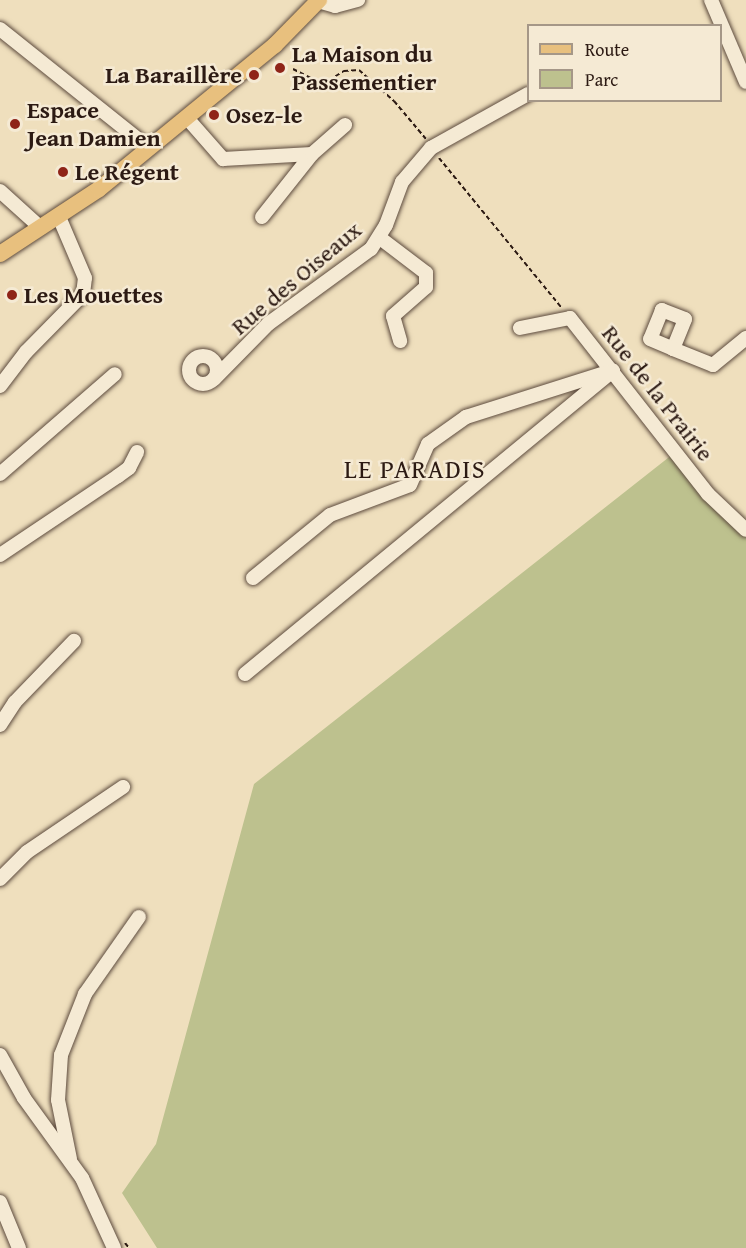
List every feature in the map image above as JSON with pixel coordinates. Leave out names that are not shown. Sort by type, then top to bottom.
[{"type":"main road","points":[[0,254],[59,217],[187,118],[274,45],[319,0]]},
{"type":"street","points":[[319,0],[335,6],[358,0]]},
{"type":"street","points":[[711,0],[719,24]]},
{"type":"street","points":[[0,29],[149,148]]},
{"type":"street","points":[[723,35],[746,82]]},
{"type":"street","name":"Rue des Oiseaux","points":[[214,379],[268,324],[355,262],[380,238],[402,182],[431,148],[527,95]]},
{"type":"street","points":[[187,118],[223,159],[312,154]]},
{"type":"street","points":[[262,217],[312,154],[345,125]]},
{"type":"street","points":[[0,191],[42,228]]},
{"type":"street","points":[[0,386],[26,352],[83,294],[85,278],[59,217]]},
{"type":"street","points":[[380,238],[426,273],[426,287],[393,315],[400,341]]},
{"type":"street","name":"Rue de la Prairie","points":[[520,328],[570,318],[708,494],[746,530]]},
{"type":"street","points":[[673,349],[713,365],[746,338]]},
{"type":"street","points":[[253,578],[330,515],[410,485],[428,444],[466,417],[613,371]]},
{"type":"street","points":[[245,674],[613,371]]},
{"type":"street","points":[[0,474],[115,374]]},
{"type":"street","points":[[0,555],[129,468],[137,452]]},
{"type":"street","points":[[0,725],[15,702],[74,641]]},
{"type":"street","points":[[0,879],[27,852],[123,787]]},
{"type":"street","points":[[70,1159],[58,1100],[61,1054],[86,994],[139,917]]},
{"type":"street","points":[[0,1054],[24,1098],[70,1159],[114,1248]]},
{"type":"street","points":[[0,1202],[19,1248]]},
{"type":"path","points":[[294,69],[322,84],[344,71],[359,70],[394,101],[570,318]]},
{"type":"green space","points":[[673,454],[746,532],[746,1248],[157,1248],[122,1193],[156,1144],[254,784]]},
{"type":"place","name":"La Maison du Passementier","points":[[280,68]]},
{"type":"place","name":"La Baraillère","points":[[254,75]]},
{"type":"place","name":"Osez-le","points":[[214,115]]},
{"type":"place","name":"Espace Jean Damien","points":[[15,124]]},
{"type":"place","name":"Le Régent","points":[[63,172]]},
{"type":"place","name":"Les Mouettes","points":[[12,295]]},
{"type":"district","name":"LE PARADIS","points":[[415,469]]}]
